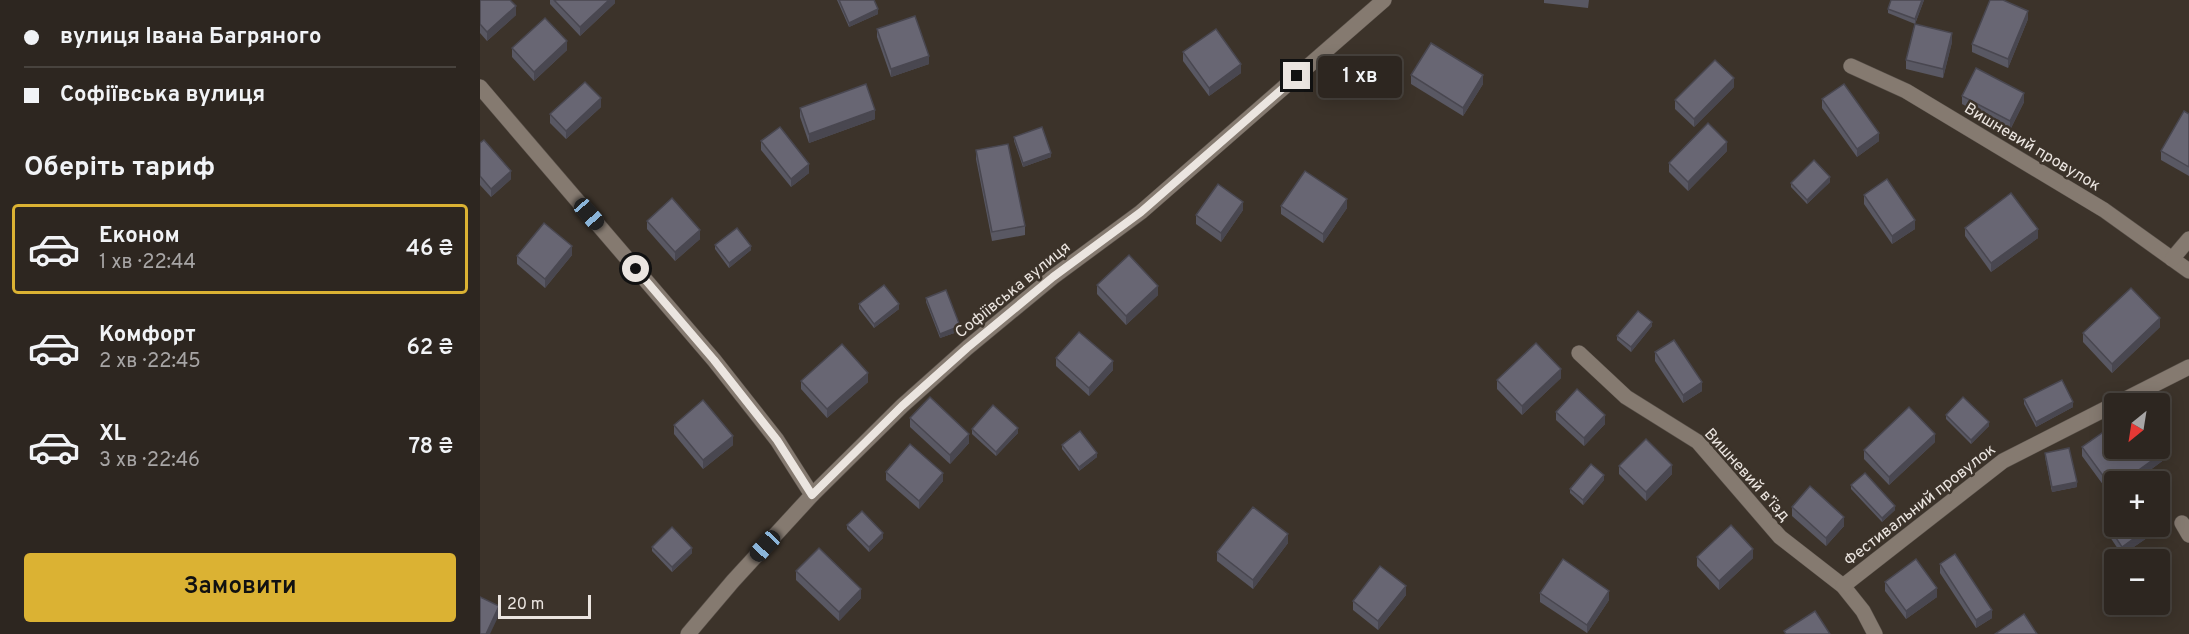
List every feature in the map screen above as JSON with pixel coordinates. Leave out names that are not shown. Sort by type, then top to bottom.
[{"type":"street","name":"Софіївська вулиця","points":[[688,634],[812,495],[902,406],[967,348],[1053,277],[1141,212],[1384,0]]},
{"type":"street","name":"Вишневий провулок","points":[[1851,66],[1906,91],[2104,210],[2189,271]]},
{"type":"street","points":[[480,87],[714,360],[777,440],[812,495]]},
{"type":"street","points":[[2172,259],[2189,238]]},
{"type":"street","name":"Вишневий в’їзд","points":[[1579,353],[1626,397],[1698,442],[1780,537],[1843,586],[1863,611],[1875,634]]},
{"type":"street","name":"Фестивальний провулок","points":[[2137,393],[2189,367]]},
{"type":"street","name":"Фестивальний провулок","points":[[1843,586],[2002,460],[2104,409]]},
{"type":"building","points":[[480,0],[510,0],[516,6],[487,32],[480,24]]},
{"type":"building","points":[[554,0],[609,0],[580,27]]},
{"type":"building","points":[[839,0],[874,0],[878,9],[849,23]]},
{"type":"building","points":[[1891,0],[1922,0],[1915,19],[1888,9]]},
{"type":"building","points":[[1990,0],[2003,0],[2028,11],[2008,59],[1972,44]]},
{"type":"building","points":[[915,16],[929,56],[891,69],[877,29]]},
{"type":"building","points":[[545,18],[567,41],[534,72],[512,48]]},
{"type":"building","points":[[1915,24],[1952,33],[1943,69],[1906,60]]},
{"type":"building","points":[[1216,29],[1241,64],[1209,88],[1183,52]]},
{"type":"building","points":[[1431,43],[1483,75],[1463,108],[1411,75]]},
{"type":"building","points":[[1715,60],[1734,78],[1694,119],[1675,100]]},
{"type":"building","points":[[1976,68],[2024,93],[2010,121],[1962,96]]},
{"type":"building","points":[[585,82],[601,98],[566,131],[550,114]]},
{"type":"building","points":[[866,84],[875,110],[809,134],[800,108]]},
{"type":"building","points":[[1844,84],[1879,133],[1857,149],[1822,99]]},
{"type":"building","points":[[2184,111],[2189,114],[2189,167],[2161,151]]},
{"type":"building","points":[[1708,123],[1727,142],[1688,182],[1669,163]]},
{"type":"building","points":[[780,127],[809,164],[791,179],[761,141]]},
{"type":"building","points":[[1042,127],[1051,153],[1023,163],[1014,137]]},
{"type":"building","points":[[484,140],[511,171],[491,189],[480,176],[480,143]]},
{"type":"building","points":[[1008,144],[1025,226],[992,232],[976,150]]},
{"type":"building","points":[[1814,160],[1830,177],[1807,200],[1791,183]]},
{"type":"building","points":[[1305,171],[1347,199],[1323,234],[1281,206]]},
{"type":"building","points":[[1887,179],[1915,220],[1892,236],[1864,195]]},
{"type":"building","points":[[1218,184],[1243,202],[1221,233],[1196,215]]},
{"type":"building","points":[[2011,193],[2038,229],[1991,263],[1965,228]]},
{"type":"building","points":[[672,198],[700,230],[675,252],[647,221]]},
{"type":"building","points":[[544,223],[572,246],[545,279],[517,256]]},
{"type":"building","points":[[737,228],[751,246],[729,263],[715,245]]},
{"type":"building","points":[[1129,255],[1158,286],[1126,316],[1097,285]]},
{"type":"building","points":[[884,285],[899,304],[874,324],[859,304]]},
{"type":"building","points":[[2131,288],[2160,318],[2112,364],[2083,333]]},
{"type":"building","points":[[946,290],[960,326],[940,334],[926,298]]},
{"type":"building","points":[[1638,311],[1652,322],[1631,347],[1617,336]]},
{"type":"building","points":[[1079,332],[1113,361],[1089,388],[1056,358]]},
{"type":"building","points":[[1674,340],[1702,382],[1683,395],[1655,352]]},
{"type":"building","points":[[1536,343],[1561,369],[1522,406],[1497,380]]},
{"type":"building","points":[[842,344],[868,373],[827,409],[801,381]]},
{"type":"building","points":[[2062,380],[2073,402],[2036,422],[2024,399]]},
{"type":"building","points":[[1577,389],[1605,415],[1584,438],[1556,412]]},
{"type":"building","points":[[930,397],[969,434],[950,455],[910,418]]},
{"type":"building","points":[[1963,397],[1989,422],[1971,440],[1946,415]]},
{"type":"building","points":[[703,400],[733,436],[703,460],[674,425]]},
{"type":"building","points":[[993,405],[1018,428],[996,452],[972,429]]},
{"type":"building","points":[[1909,407],[1935,434],[1889,477],[1864,450]]},
{"type":"building","points":[[1080,431],[1097,453],[1079,467],[1062,445]]},
{"type":"building","points":[[2104,432],[2104,459],[2154,459],[2137,471],[2104,471],[2104,477],[2082,447]]},
{"type":"building","points":[[1646,439],[1672,465],[1646,492],[1619,466]]},
{"type":"building","points":[[910,444],[943,473],[919,501],[886,472]]},
{"type":"building","points":[[2069,448],[2077,482],[2052,487],[2045,453]]},
{"type":"building","points":[[1591,464],[1604,475],[1583,500],[1570,489]]},
{"type":"building","points":[[1865,473],[1895,506],[1882,518],[1851,485]]},
{"type":"building","points":[[1810,486],[1844,517],[1826,538],[1792,507]]},
{"type":"building","points":[[1253,507],[1288,534],[1253,580],[1217,552]]},
{"type":"building","points":[[862,511],[883,533],[869,547],[847,525]]},
{"type":"building","points":[[1731,525],[1753,549],[1719,581],[1697,557]]},
{"type":"building","points":[[672,527],[692,548],[672,567],[652,547]]},
{"type":"building","points":[[2115,537],[2136,537],[2122,547]]},
{"type":"building","points":[[819,548],[861,589],[839,612],[796,571]]},
{"type":"building","points":[[1955,554],[1992,610],[1976,620],[1940,564]]},
{"type":"building","points":[[1563,559],[1609,591],[1587,625],[1540,593]]},
{"type":"building","points":[[1916,559],[1937,588],[1906,611],[1885,582]]},
{"type":"building","points":[[1380,566],[1406,586],[1378,621],[1353,601]]},
{"type":"building","points":[[480,597],[499,606],[486,634],[480,634]]},
{"type":"building","points":[[1815,611],[1830,634],[1786,634],[1784,631]]},
{"type":"building","points":[[2024,614],[2037,634],[1995,634]]},
{"type":"route","points":[[636,269],[714,360],[777,440],[812,495],[902,406],[967,348],[1053,277],[1141,212],[1297,76]]}]
